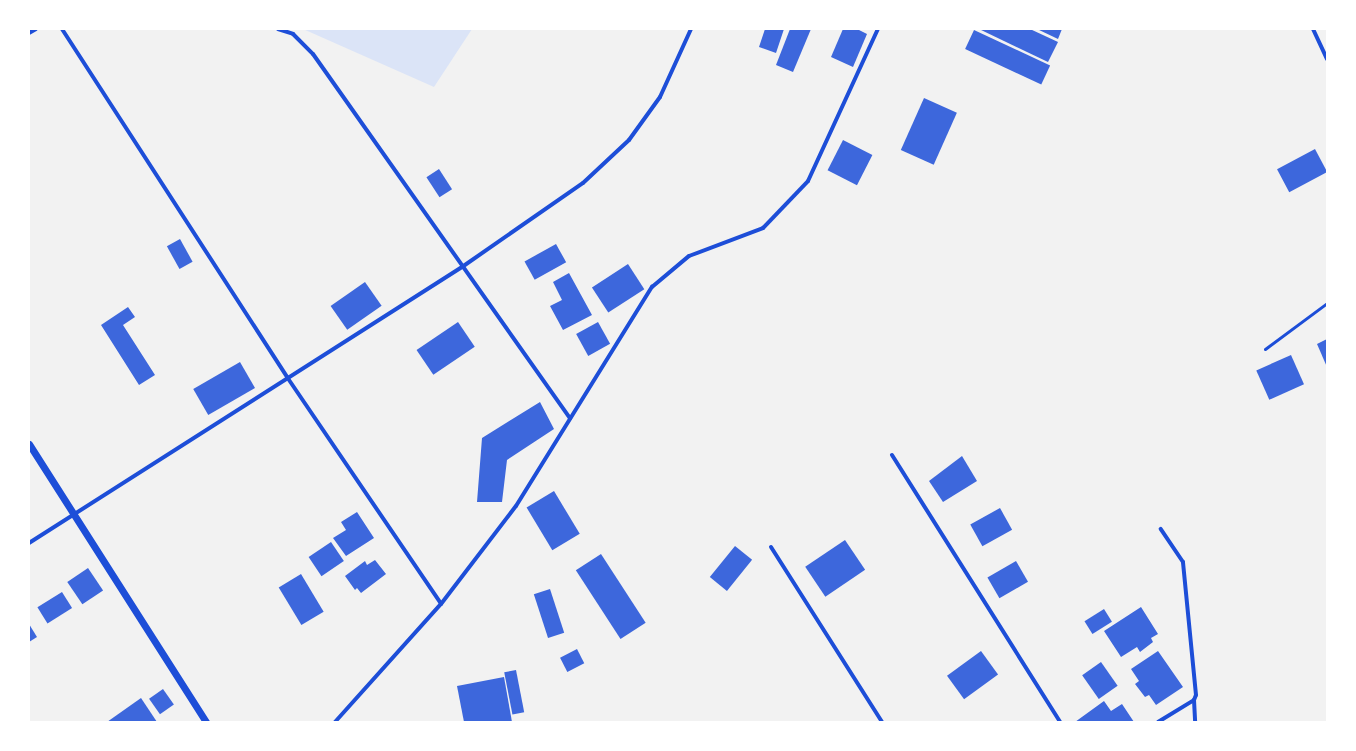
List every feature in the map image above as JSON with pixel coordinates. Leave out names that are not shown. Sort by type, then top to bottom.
[{"type":"street","points":[[29,33],[36,29]]},
{"type":"street","points":[[62,29],[287,377],[441,604]]},
{"type":"street","points":[[278,29],[293,34],[313,54],[570,418]]},
{"type":"street","points":[[29,543],[287,377],[462,267],[583,183],[629,140],[660,97],[691,29]]},
{"type":"street","points":[[335,722],[441,604],[516,506],[652,287],[689,256],[764,228],[808,181],[878,29]]},
{"type":"street","points":[[1313,29],[1327,59]]},
{"type":"street","points":[[29,444],[206,722]]},
{"type":"street","points":[[892,455],[1060,722]]},
{"type":"street","points":[[1161,530],[1183,562],[1196,695],[1194,700],[1195,722]]},
{"type":"street","points":[[771,547],[882,722]]},
{"type":"street","points":[[1158,722],[1194,700]]},
{"type":"lane","points":[[1266,349],[1327,303]]},
{"type":"shaded area","points":[[303,29],[472,29],[434,87]]},
{"type":"building","points":[[765,29],[784,29],[776,53],[759,47]]},
{"type":"building","points":[[790,29],[811,29],[793,72],[776,65]]},
{"type":"building","points":[[843,29],[857,29],[867,34],[853,67],[831,57]]},
{"type":"building","points":[[979,29],[1030,29],[1058,42],[1048,62]]},
{"type":"building","points":[[1037,29],[1062,29],[1058,39]]},
{"type":"building","points":[[974,30],[1050,65],[1041,85],[965,49]]},
{"type":"building","points":[[924,98],[957,113],[934,165],[901,150]]},
{"type":"building","points":[[843,140],[872,155],[857,185],[828,170]]},
{"type":"building","points":[[1315,149],[1327,172],[1289,192],[1277,169]]},
{"type":"building","points":[[439,169],[452,189],[439,197],[426,177]]},
{"type":"building","points":[[180,239],[193,262],[179,269],[167,246]]},
{"type":"building","points":[[556,244],[566,262],[535,280],[525,261]]},
{"type":"building","points":[[628,264],[644,289],[608,313],[592,287]]},
{"type":"building","points":[[569,273],[592,315],[563,330],[550,306],[562,300],[553,282]]},
{"type":"building","points":[[365,282],[382,306],[347,330],[331,306]]},
{"type":"building","points":[[128,307],[135,317],[123,325],[155,375],[139,385],[101,325]]},
{"type":"building","points":[[458,322],[475,347],[433,375],[417,350]]},
{"type":"building","points":[[598,322],[610,344],[588,356],[576,334]]},
{"type":"building","points":[[1327,339],[1327,367],[1317,344]]},
{"type":"building","points":[[1291,355],[1304,384],[1269,400],[1256,370]]},
{"type":"building","points":[[240,362],[255,388],[208,415],[193,389]]},
{"type":"building","points":[[540,402],[554,429],[507,460],[502,502],[477,502],[482,438]]},
{"type":"building","points":[[962,456],[977,481],[943,502],[929,481]]},
{"type":"building","points":[[554,491],[580,534],[552,550],[527,507]]},
{"type":"building","points":[[1000,508],[1012,530],[982,546],[970,524]]},
{"type":"building","points":[[357,512],[374,538],[346,556],[333,538],[346,530],[341,522]]},
{"type":"building","points":[[845,540],[865,570],[825,597],[805,567]]},
{"type":"building","points":[[331,542],[344,561],[321,576],[309,557]]},
{"type":"building","points":[[735,546],[752,560],[727,591],[710,577]]},
{"type":"building","points":[[601,554],[646,623],[621,639],[576,570]]},
{"type":"building","points":[[375,560],[386,574],[361,593],[357,588],[355,590],[345,576],[365,561],[367,565]]},
{"type":"building","points":[[1016,561],[1028,582],[999,598],[987,578]]},
{"type":"building","points":[[88,568],[103,590],[82,604],[67,582]]},
{"type":"building","points":[[301,574],[324,612],[301,625],[279,587]]},
{"type":"building","points":[[550,589],[564,633],[548,638],[534,594]]},
{"type":"building","points":[[62,592],[72,608],[47,623],[37,607]]},
{"type":"building","points":[[1141,607],[1158,634],[1151,638],[1153,642],[1140,652],[1137,647],[1121,657],[1104,631]]},
{"type":"building","points":[[1104,609],[1112,622],[1092,634],[1084,621]]},
{"type":"building","points":[[29,624],[37,637],[29,642]]},
{"type":"building","points":[[577,649],[584,663],[567,672],[560,658]]},
{"type":"building","points":[[981,651],[998,674],[964,699],[947,676]]},
{"type":"building","points":[[1158,651],[1183,687],[1156,705],[1149,695],[1145,697],[1135,684],[1139,681],[1131,669]]},
{"type":"building","points":[[1101,662],[1118,686],[1099,699],[1082,675]]},
{"type":"building","points":[[516,670],[524,712],[512,714],[504,672]]},
{"type":"building","points":[[504,677],[512,722],[464,722],[457,686]]},
{"type":"building","points":[[163,689],[174,705],[160,714],[149,699]]},
{"type":"building","points":[[141,698],[157,722],[107,722]]},
{"type":"building","points":[[1104,701],[1111,711],[1122,704],[1134,722],[1075,722]]}]
